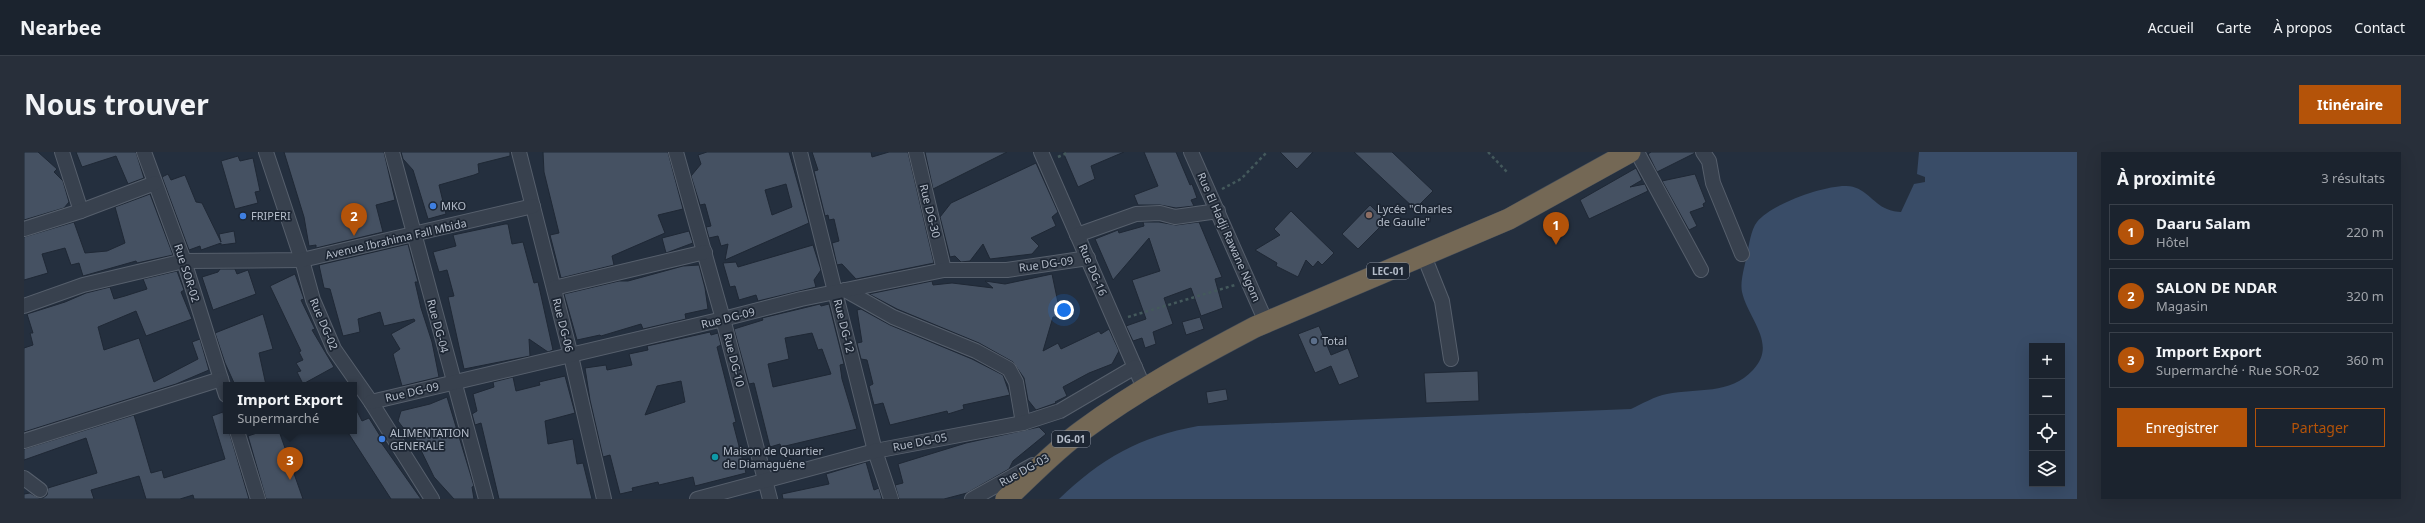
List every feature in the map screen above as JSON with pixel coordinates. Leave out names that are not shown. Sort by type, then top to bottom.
[{"type":"highway","name":"LEC-01","points":[[1144,388],[1266,322],[1509,219],[1630,152]]},
{"type":"highway","name":"DG-01","points":[[1006,499],[1082,430],[1144,388]]},
{"type":"street","points":[[62,152],[82,211]]},
{"type":"street","name":"Rue SOR-02","points":[[144,152],[184,261],[223,385]]},
{"type":"street","name":"Rue DG-02","points":[[266,152],[302,260],[313,300],[334,349],[371,402],[432,499]]},
{"type":"street","name":"Rue DG-04","points":[[392,152],[486,499]]},
{"type":"street","name":"Rue DG-06","points":[[519,152],[571,356],[604,499]]},
{"type":"street","name":"Rue DG-10","points":[[676,152],[724,319],[770,499]]},
{"type":"street","name":"Rue DG-12","points":[[800,152],[841,291],[875,451],[891,499]]},
{"type":"street","name":"Rue DG-30","points":[[916,152],[944,270]]},
{"type":"street","name":"Rue DG-16","points":[[1041,152],[1144,388]]},
{"type":"street","name":"Rue El Hadji Rawane Ngom","points":[[1191,152],[1211,194],[1266,322]]},
{"type":"street","points":[[1637,152],[1701,270]]},
{"type":"street","points":[[1703,152],[1711,166],[1713,183],[1742,254]]},
{"type":"street","points":[[24,229],[82,211],[155,183]]},
{"type":"street","name":"Avenue Ibrahima Fall Mbida","points":[[24,306],[83,285],[184,261],[302,260],[533,206]]},
{"type":"street","points":[[1077,235],[1136,214],[1160,213],[1175,217],[1218,211]]},
{"type":"street","points":[[554,288],[704,252]]},
{"type":"street","points":[[1424,256],[1442,301],[1451,360]]},
{"type":"street","name":"Rue DG-09","points":[[371,402],[571,356],[841,291],[944,270],[1007,270],[1088,258]]},
{"type":"street","points":[[841,291],[892,316],[976,351],[1009,369],[1016,382],[1023,423]]},
{"type":"street","name":"Rue DG-05","points":[[696,499],[765,482],[875,451],[1023,423],[1060,411],[1135,367]]},
{"type":"street","points":[[24,441],[221,379]]},
{"type":"street","points":[[238,434],[258,499]]},
{"type":"street","name":"Rue DG-03","points":[[972,499],[1054,454]]},
{"type":"street","points":[[24,478],[40,490]]},
{"type":"path","points":[[1211,194],[1241,179],[1267,152]]},
{"type":"path","points":[[1488,152],[1507,172]]},
{"type":"path","points":[[1115,321],[1248,281]]},
{"type":"water","points":[[1919,152],[2077,152],[2077,499],[1059,499],[1091,472],[1122,451],[1157,436],[1198,426],[1631,409],[1662,395],[1724,387],[1744,378],[1753,370],[1760,360],[1763,351],[1759,331],[1745,302],[1742,292],[1742,276],[1750,240],[1757,222],[1764,215],[1798,197],[1824,189],[1845,186],[1857,188],[1887,209],[1901,212],[1914,184],[1925,182],[1925,177],[1917,174]]},
{"type":"building","points":[[24,152],[38,152],[57,169],[54,172],[63,181],[69,202],[64,208],[24,220]]},
{"type":"building","points":[[76,152],[136,152],[144,178],[128,184],[116,156],[82,167]]},
{"type":"building","points":[[284,152],[384,152],[395,200],[376,205],[383,232],[316,248],[316,245],[309,246],[304,217]]},
{"type":"building","points":[[401,152],[510,152],[510,156],[478,164],[479,173],[439,185],[446,214],[428,219],[413,170],[403,159]]},
{"type":"building","points":[[543,152],[668,152],[683,209],[658,215],[665,233],[612,256],[614,265],[561,278],[550,235],[559,233],[544,172]]},
{"type":"building","points":[[707,152],[789,152],[809,223],[725,260],[728,244],[721,246],[718,236],[709,238],[706,227],[711,226],[705,204],[700,205],[691,176],[701,164],[698,155]],"holes":[[[786,184],[792,207],[772,215],[765,190]]]},
{"type":"building","points":[[812,152],[871,152],[872,157],[889,152],[908,152],[934,263],[856,279],[842,264],[837,265],[832,243],[839,241],[834,219],[829,220],[828,215],[825,216],[814,171],[818,170]]},
{"type":"building","points":[[925,152],[1007,152],[933,189]]},
{"type":"building","points":[[1063,152],[1124,152],[1091,166],[1095,179],[1078,187]]},
{"type":"building","points":[[1144,152],[1176,152],[1190,185],[1192,184],[1197,198],[1191,200],[1194,206],[1176,208],[1160,205],[1138,205],[1134,195],[1158,186]]},
{"type":"building","points":[[1280,152],[1313,152],[1297,169]]},
{"type":"building","points":[[1354,152],[1392,152],[1433,191],[1415,209]]},
{"type":"building","points":[[1651,152],[1695,153],[1657,172],[1648,154]]},
{"type":"building","points":[[238,156],[240,161],[253,158],[260,191],[255,192],[258,203],[235,209],[221,161]]},
{"type":"building","points":[[1036,163],[1058,212],[1052,217],[1056,226],[1031,238],[1039,246],[1032,254],[990,259],[983,244],[970,261],[961,262],[955,256],[950,257],[940,217],[951,203]]},
{"type":"building","points":[[1636,168],[1642,180],[1630,187],[1645,184],[1648,191],[1589,219],[1580,200]]},
{"type":"building","points":[[168,174],[171,180],[185,175],[196,202],[202,203],[221,242],[219,234],[234,231],[236,243],[221,245],[221,243],[201,250],[200,246],[189,250],[162,177]]},
{"type":"building","points":[[1695,174],[1706,202],[1703,204],[1704,207],[1690,212],[1697,226],[1689,230],[1662,181]]},
{"type":"building","points":[[150,194],[173,255],[137,263],[136,261],[83,276],[79,263],[71,265],[65,248],[42,254],[48,273],[24,280],[24,237],[74,222],[85,253],[107,251],[125,243],[115,207]]},
{"type":"building","points":[[1370,205],[1386,221],[1358,249],[1342,234]]},
{"type":"building","points":[[1291,211],[1334,253],[1322,265],[1318,261],[1313,267],[1306,260],[1298,277],[1276,266],[1277,263],[1255,250],[1280,235],[1274,229]]},
{"type":"building","points":[[1143,222],[1159,222],[1176,225],[1199,222],[1222,277],[1215,279],[1223,308],[1201,316],[1191,288],[1164,298],[1173,324],[1153,332],[1156,344],[1145,348],[1142,338],[1133,341],[1126,326],[1146,319],[1132,280],[1160,271],[1149,238],[1113,280],[1095,239],[1118,230],[1119,233],[1144,226]]},
{"type":"building","points":[[508,224],[512,244],[523,242],[534,283],[538,282],[553,350],[548,352],[529,339],[530,356],[464,369],[448,297],[454,296],[447,270],[439,272],[433,252],[456,246],[453,235]]},
{"type":"building","points":[[689,231],[693,243],[666,253],[662,238]]},
{"type":"building","points":[[408,244],[418,282],[415,282],[421,308],[432,342],[439,377],[402,386],[393,354],[400,349],[391,334],[415,321],[414,319],[384,326],[380,312],[358,319],[360,332],[343,336],[330,289],[324,288],[319,265]]},
{"type":"building","points":[[813,245],[821,270],[814,280],[816,287],[758,301],[756,295],[739,300],[735,286],[730,287],[723,263],[736,262],[738,267]]},
{"type":"building","points":[[699,265],[705,288],[708,309],[685,314],[686,319],[643,329],[641,324],[601,336],[577,340],[564,294],[619,281],[628,281],[683,266]]},
{"type":"building","points":[[220,269],[235,269],[237,274],[248,270],[256,294],[213,310],[202,277],[218,272]]},
{"type":"building","points":[[177,271],[184,290],[181,292],[192,319],[146,336],[136,311],[98,327],[104,350],[139,338],[154,382],[198,359],[192,342],[200,339],[209,370],[176,384],[24,432],[24,348],[33,345],[30,333],[33,333],[27,314],[65,302],[86,293],[110,287],[114,299],[125,296],[147,289],[143,279]]},
{"type":"building","points":[[295,274],[304,299],[301,300],[315,329],[312,330],[334,367],[307,382],[302,382],[297,372],[301,371],[296,363],[303,360],[299,352],[301,351],[270,286]]},
{"type":"building","points":[[1052,274],[1061,317],[1053,317],[1043,351],[1058,343],[1061,349],[1099,331],[1101,334],[1109,329],[1119,351],[1112,364],[1089,373],[1063,387],[1067,396],[1055,402],[1056,403],[1036,410],[1028,400],[1024,378],[1013,362],[979,343],[897,309],[869,294],[932,281],[933,285],[952,283],[993,288],[985,281],[1005,284]]},
{"type":"building","points":[[820,304],[821,306],[829,304],[844,364],[840,365],[842,379],[857,429],[781,447],[780,444],[770,447],[754,383],[749,384],[734,329],[763,320],[762,318]],"holes":[[[812,333],[818,350],[822,349],[831,374],[773,387],[768,364],[789,359],[785,338]]]},
{"type":"building","points":[[861,309],[890,325],[972,359],[1003,375],[1010,395],[963,405],[964,409],[948,414],[947,411],[890,425],[883,403],[874,405],[869,386],[873,384],[867,360],[861,359],[857,343],[862,342],[857,310]]},
{"type":"building","points":[[263,314],[273,349],[259,353],[265,382],[234,382],[225,363],[215,333]]},
{"type":"building","points":[[1200,317],[1204,329],[1186,335],[1182,322]]},
{"type":"building","points":[[1319,326],[1331,355],[1348,348],[1359,377],[1339,385],[1331,366],[1315,373],[1298,334]]},
{"type":"building","points":[[710,332],[711,335],[718,333],[721,345],[717,347],[736,422],[733,423],[746,473],[695,486],[693,477],[659,485],[658,482],[632,488],[633,491],[620,494],[610,455],[603,457],[590,400],[585,368],[606,365],[607,370],[632,365],[629,354],[648,350],[647,346]],"holes":[[[681,381],[685,402],[645,415],[657,386]]]},
{"type":"building","points":[[1478,371],[1479,401],[1426,403],[1424,373]]},
{"type":"building","points":[[565,376],[575,413],[545,421],[548,444],[573,439],[577,464],[583,463],[592,499],[499,499],[481,423],[475,425],[472,414],[477,411],[473,394],[494,387],[493,382],[513,377],[516,391],[540,385],[539,382]]},
{"type":"building","points":[[1226,389],[1228,400],[1208,404],[1206,392]]},
{"type":"building","points":[[447,397],[474,486],[472,487],[474,499],[454,499],[434,477],[414,436],[410,437],[398,421],[401,411],[430,404]]},
{"type":"building","points":[[357,411],[362,421],[369,418],[382,439],[380,441],[421,499],[391,499],[349,434],[357,434]]},
{"type":"building","points":[[223,412],[223,434],[230,434],[249,499],[194,499],[193,495],[180,499],[146,499],[139,476],[91,490],[94,499],[24,499],[24,494],[30,493],[39,498],[43,498],[47,495],[48,488],[97,473],[86,438],[24,460],[24,449],[134,415],[151,473],[162,470],[164,478],[225,459],[212,416]]},
{"type":"building","points":[[1039,427],[1046,434],[1013,461],[1009,469],[967,493],[944,499],[899,499],[895,485],[903,483],[898,464],[966,443]]},
{"type":"building","points":[[254,434],[280,434],[303,499],[266,499],[248,436]]},
{"type":"building","points":[[866,462],[874,490],[879,488],[882,499],[783,499],[782,494],[829,484],[826,474]]},
{"type":"place","name":"MKO","points":[[433,206]]},
{"type":"place","name":"Lycée \"Charles de Gaulle\"","points":[[1369,215]]},
{"type":"place","name":"FRIPERI","points":[[243,216]]},
{"type":"place","name":"SALON DE NDAR","points":[[354,236]]},
{"type":"place","name":"Daaru Salam","points":[[1556,245]]},
{"type":"place","name":"Total","points":[[1314,341]]},
{"type":"place","name":"ALIMENTATION GENERALE","points":[[382,439]]},
{"type":"place","name":"Maison de Quartier de Diamaguéne","points":[[715,457]]},
{"type":"place","name":"Import Export","points":[[290,480]]}]
